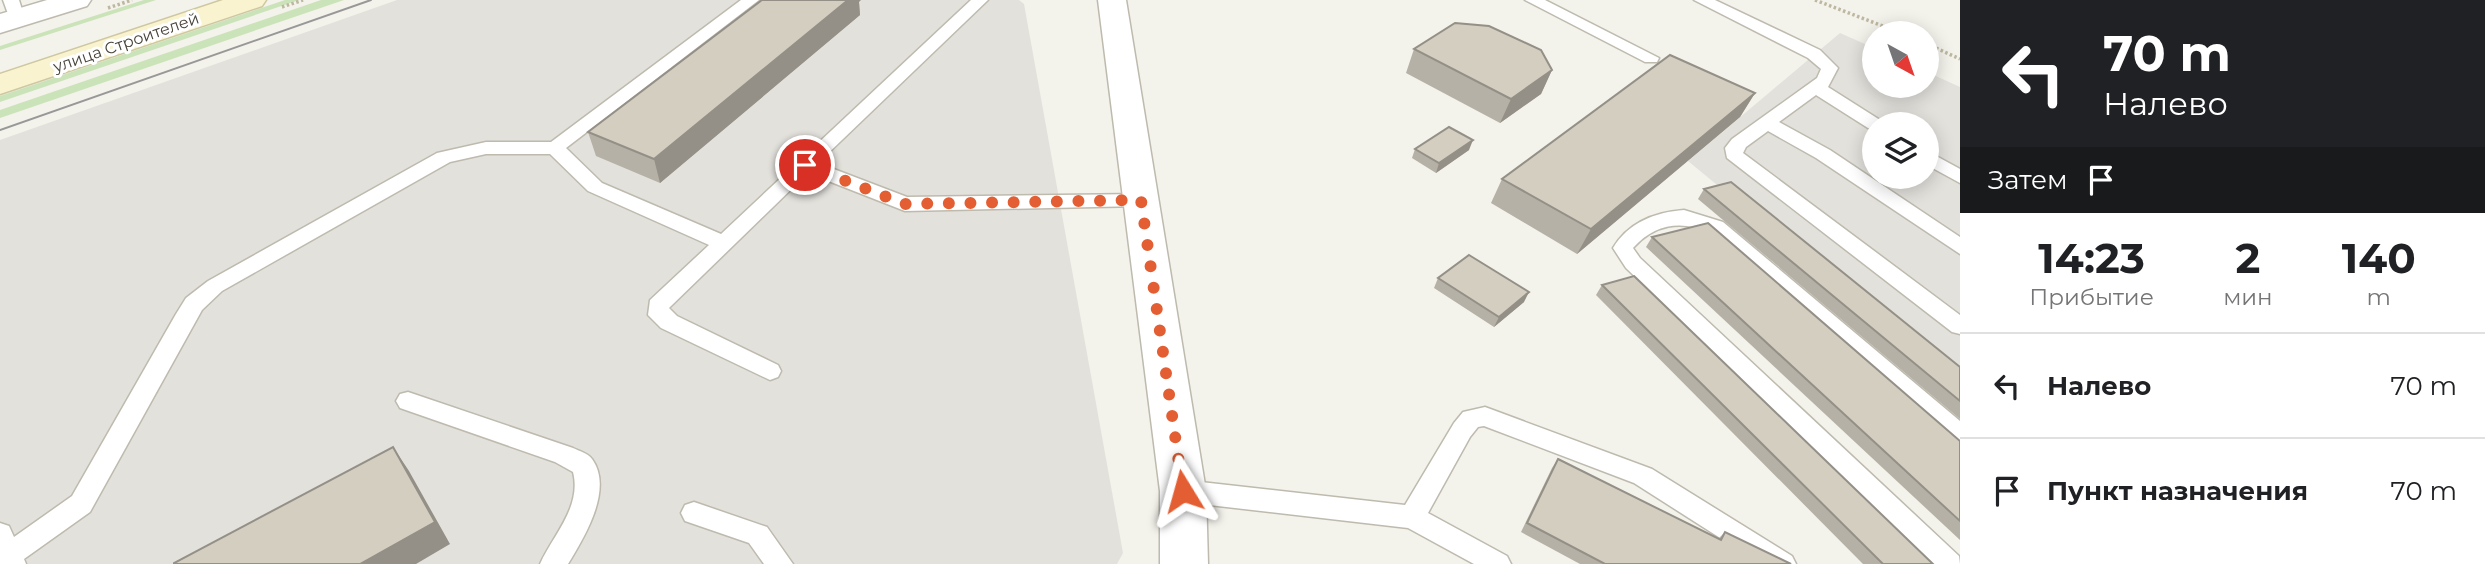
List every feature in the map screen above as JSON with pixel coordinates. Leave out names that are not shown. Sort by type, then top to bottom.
[{"type":"main road","name":"улица Строителей","points":[[0,62],[189,0]]},
{"type":"main road","name":"улица Строителей","points":[[0,85],[252,0]]},
{"type":"street","points":[[9,14],[77,0]]},
{"type":"street","points":[[1112,0],[1183,491],[1184,564]]},
{"type":"lane","points":[[7,551],[64,519],[81,504],[189,312],[215,286],[444,157],[486,148],[555,148],[751,0]]},
{"type":"lane","points":[[770,371],[659,315],[658,306],[980,0]]},
{"type":"lane","points":[[1533,0],[1651,58]]},
{"type":"lane","points":[[1702,0],[1825,61],[1830,75],[1734,148],[1734,154],[1741,162],[1960,326]]},
{"type":"lane","points":[[1815,87],[1862,116]]},
{"type":"lane","points":[[1767,123],[1832,160],[1960,247]]},
{"type":"lane","points":[[555,148],[595,187],[723,243]]},
{"type":"lane","points":[[1939,164],[1960,177]]},
{"type":"lane","points":[[805,165],[905,204],[1141,200]]},
{"type":"lane","points":[[1950,564],[1633,262],[1623,248],[1628,238],[1641,230],[1686,216],[1716,227],[1960,435]]},
{"type":"lane","points":[[408,401],[564,455],[583,466],[589,480],[586,498],[571,535],[554,564]]},
{"type":"lane","points":[[1412,517],[1462,430],[1471,419],[1485,416],[1639,487],[1783,564]]},
{"type":"lane","points":[[1183,491],[1412,517],[1498,564]]},
{"type":"lane","points":[[694,513],[758,535],[780,564]]},
{"type":"path","points":[[1815,0],[1870,21]]},
{"type":"path","points":[[1939,49],[1960,59]]},
{"type":"shaded area","points":[[397,0],[1019,0],[1024,4],[1123,553],[1117,564],[0,564],[0,140]]},
{"type":"shaded area","points":[[1840,33],[1862,43],[1862,98],[1939,98],[1939,77],[1960,87],[1960,385],[1688,161]]},
{"type":"green space","points":[[144,0],[156,0],[0,50],[0,46]]},
{"type":"green space","points":[[285,0],[299,0],[0,102],[0,96]]},
{"type":"green space","points":[[321,0],[344,0],[0,118],[0,110]]},
{"type":"building","points":[[762,0],[848,0],[654,159],[588,132]]},
{"type":"building","points":[[1455,23],[1489,26],[1541,50],[1552,70],[1511,99],[1414,49]]},
{"type":"building","points":[[1670,55],[1755,93],[1591,229],[1502,179]]},
{"type":"building","points":[[1449,127],[1473,140],[1439,163],[1415,149]]},
{"type":"building","points":[[1731,182],[1960,367],[1960,401],[1704,189]]},
{"type":"building","points":[[1708,223],[1960,441],[1960,521],[1652,237]]},
{"type":"building","points":[[1469,255],[1529,292],[1499,317],[1438,278]]},
{"type":"building","points":[[1634,276],[1933,564],[1883,564],[1602,285]]},
{"type":"building","points":[[393,447],[435,522],[360,564],[174,564],[174,563]]},
{"type":"building","points":[[1558,459],[1721,540],[1725,532],[1791,564],[1605,564],[1527,523]]},
{"type":"tram line","points":[[0,130],[371,0]]},
{"type":"route","points":[[805,165],[905,204],[1141,200],[1183,491]]}]
